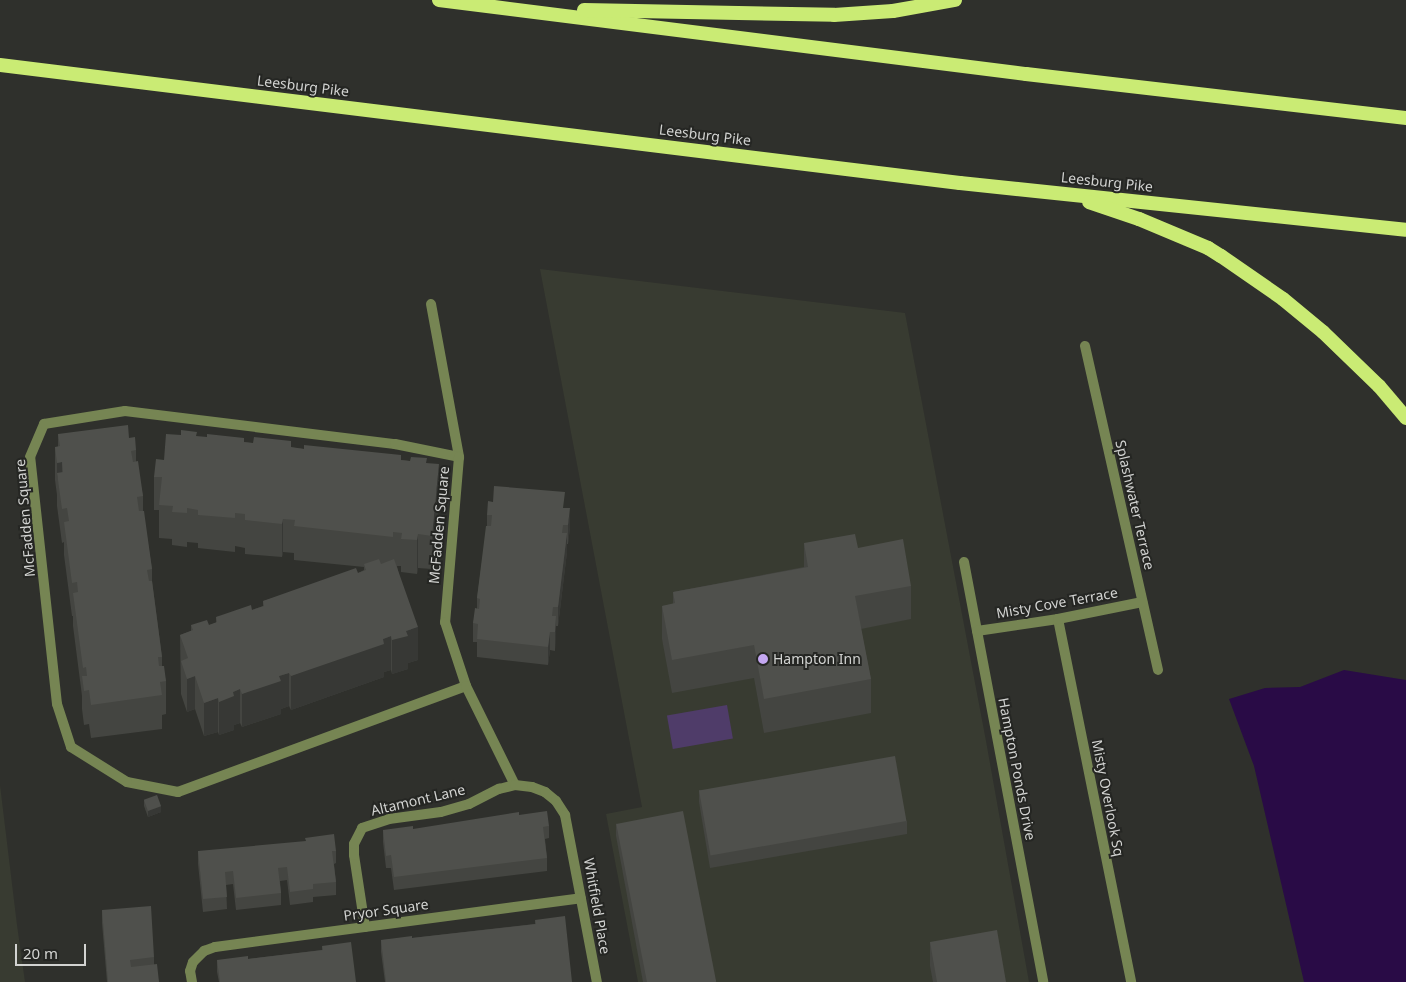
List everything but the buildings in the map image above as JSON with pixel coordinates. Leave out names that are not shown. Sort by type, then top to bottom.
[{"type":"highway","points":[[439,0],[1026,74],[1406,118]]},
{"type":"highway","points":[[511,8],[834,15],[893,11],[955,0]]},
{"type":"highway","name":"Leesburg Pike","points":[[0,65],[960,183],[1406,230]]},
{"type":"highway","points":[[960,183],[1065,195],[1139,219],[1208,248],[1283,299],[1323,332],[1379,386],[1406,418]]},
{"type":"street","points":[[431,304],[459,457]]},
{"type":"street","name":"Splashwater Terrace","points":[[1085,346],[1158,670]]},
{"type":"street","name":"McFadden Square","points":[[466,686],[178,792],[127,782],[71,747],[57,704],[30,457],[44,424],[125,411],[395,444],[459,457],[445,622],[466,686],[515,786]]},
{"type":"street","name":"Hampton Ponds Drive","points":[[964,562],[1043,982]]},
{"type":"street","name":"Misty Cove Terrace","points":[[977,631],[1058,619],[1142,602]]},
{"type":"street","name":"Misty Overlook Sq","points":[[1058,619],[1131,982]]},
{"type":"street","name":"Altamont Lane","points":[[365,927],[354,854],[354,844],[362,828],[389,819],[441,812],[469,804],[500,789],[515,786],[532,787],[545,792],[556,801],[565,815],[570,834]]},
{"type":"street","name":"Whitfield Place","points":[[570,834],[597,982]]},
{"type":"street","name":"Pryor Square","points":[[192,982],[190,971],[197,957],[204,951],[215,947],[581,898]]},
{"type":"shaded area","points":[[540,269],[905,313],[986,741],[1029,982],[638,982],[606,814],[642,807]]},
{"type":"shaded area","points":[[1344,670],[1406,680],[1406,982],[1304,982],[1254,766],[1229,699],[1265,688],[1300,687]]},
{"type":"shaded area","points":[[727,705],[733,738],[673,749],[667,716]]},
{"type":"shaded area","points":[[0,785],[17,925],[25,982],[0,982]]},
{"type":"place","name":"Hampton Inn","points":[[763,659]]}]
